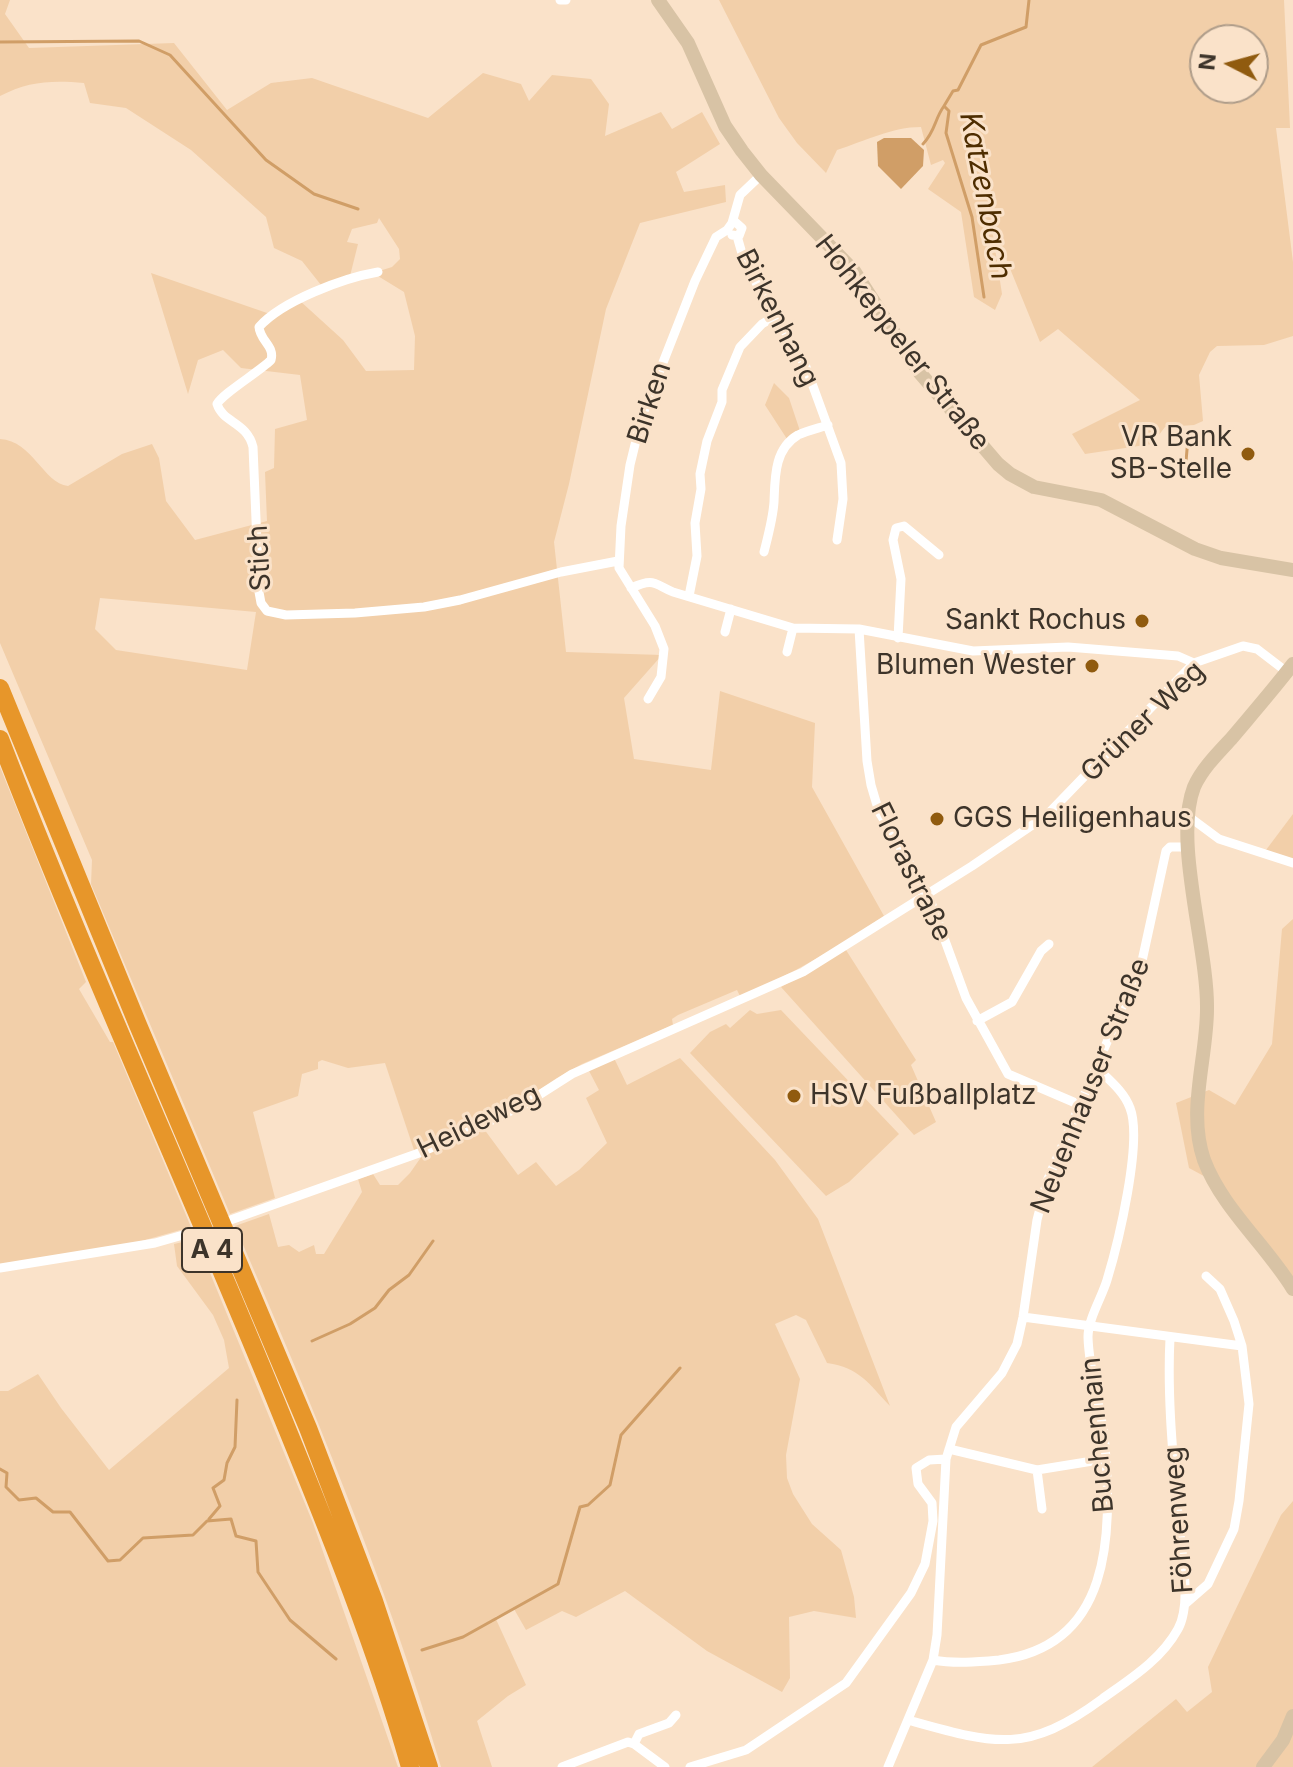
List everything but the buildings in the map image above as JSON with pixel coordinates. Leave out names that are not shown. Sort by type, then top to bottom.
[{"type":"highway","name":"A 4","points":[[0,688],[308,1428],[374,1601],[429,1767]]},
{"type":"highway","name":"A 4","points":[[0,739],[76,929],[302,1466],[369,1643],[410,1767]]},
{"type":"street","points":[[560,0],[566,0]]},
{"type":"street","name":"Hohkeppeler Straße","points":[[660,1],[688,43],[725,126],[761,175],[854,271],[920,373],[998,464],[1010,474],[1043,490],[1101,500],[1195,549],[1221,558],[1293,570]]},
{"type":"street","name":"Birken","points":[[618,561],[625,492],[642,416],[695,281],[716,237],[727,230],[733,220],[740,195],[761,175]]},
{"type":"street","points":[[727,230],[737,236],[742,226],[733,220]]},
{"type":"street","name":"Birkenhang","points":[[737,236],[745,264],[806,367],[841,463],[844,481],[837,540]]},
{"type":"street","name":"Stich","points":[[378,272],[351,278],[271,314],[259,327],[259,334],[271,348],[271,360],[220,398],[217,404],[220,412],[246,430],[253,447],[259,592],[261,603],[267,611],[286,615],[424,607],[561,572],[618,561]]},
{"type":"street","points":[[689,596],[697,556],[695,523],[701,489],[700,474],[707,441],[722,402],[722,390],[740,347],[762,324],[777,315]]},
{"type":"street","points":[[764,552],[774,503],[773,487],[778,461],[787,445],[798,436],[828,425]]},
{"type":"street","points":[[898,638],[901,579],[893,540],[896,528],[904,526],[939,555]]},
{"type":"street","points":[[618,561],[621,575],[655,626],[664,649],[661,677],[648,699]]},
{"type":"street","points":[[631,588],[652,581],[673,592],[793,628],[859,629],[973,651],[1058,646],[1178,656],[1194,663]]},
{"type":"street","points":[[725,632],[731,609]]},
{"type":"street","points":[[787,652],[793,628]]},
{"type":"street","name":"Florastraße","points":[[859,629],[867,761],[875,801],[928,894],[966,998],[1008,1074],[1078,1104]]},
{"type":"street","name":"Grüner Weg","points":[[928,894],[1047,815],[1194,663],[1243,646],[1251,647],[1290,668]]},
{"type":"street","points":[[1290,668],[1213,759],[1195,785],[1188,816],[1188,847],[1207,1005],[1206,1042],[1198,1099],[1198,1128],[1203,1156],[1213,1181],[1293,1289]]},
{"type":"street","points":[[1188,816],[1219,839],[1293,863]]},
{"type":"street","name":"Neuenhauser Straße","points":[[888,1767],[933,1660],[948,1454],[956,1427],[1008,1365],[1017,1344],[1037,1220],[1047,1181],[1142,961],[1166,851],[1170,847],[1188,847]]},
{"type":"street","name":"Heideweg","points":[[0,1268],[180,1238],[419,1153],[501,1117],[572,1074],[803,972],[928,894]]},
{"type":"street","points":[[977,1021],[1012,1002],[1041,951],[1049,944]]},
{"type":"street","points":[[1090,1327],[1117,1241],[1135,1139],[1134,1118],[1123,1094],[1096,1067]]},
{"type":"street","points":[[1185,1604],[1208,1584],[1234,1529],[1249,1404],[1242,1346],[1220,1289],[1206,1276]]},
{"type":"street","points":[[1023,1317],[1242,1346]]},
{"type":"street","name":"Buchenhain","points":[[933,1660],[974,1663],[1018,1657],[1046,1647],[1072,1628],[1089,1604],[1101,1571],[1107,1540],[1105,1459],[1088,1335],[1090,1327]]},
{"type":"street","name":"Föhrenweg","points":[[908,1720],[972,1738],[1001,1741],[1050,1732],[1073,1721],[1153,1662],[1179,1628],[1185,1604],[1170,1338]]},
{"type":"street","points":[[690,1767],[746,1750],[846,1683],[911,1593],[925,1564],[931,1542],[932,1503],[918,1484],[916,1468],[948,1454],[1037,1470],[1105,1459]]},
{"type":"street","points":[[1037,1470],[1042,1509]]},
{"type":"street","points":[[634,1744],[639,1734],[669,1723],[676,1715]]},
{"type":"street","points":[[1263,1767],[1283,1740],[1293,1716]]},
{"type":"street","points":[[562,1767],[628,1742],[665,1767]]},
{"type":"shaded area","points":[[0,0],[10,0],[5,14],[29,48],[174,43],[227,110],[271,83],[312,78],[428,118],[483,73],[521,84],[529,101],[552,75],[591,79],[609,104],[605,136],[661,112],[672,129],[702,112],[720,144],[676,172],[684,192],[725,185],[726,202],[640,223],[606,309],[554,542],[566,652],[662,655],[624,698],[634,759],[711,770],[720,691],[815,723],[812,787],[884,916],[778,979],[740,996],[737,990],[678,1015],[672,1019],[673,1025],[582,1064],[530,1096],[414,1150],[385,1063],[348,1068],[322,1060],[318,1062],[318,1069],[302,1074],[298,1096],[253,1112],[275,1198],[230,1214],[91,884],[92,860],[0,643],[0,439],[21,447],[51,478],[68,486],[122,454],[152,444],[159,458],[166,501],[195,540],[267,521],[265,472],[274,468],[275,429],[307,420],[300,375],[241,368],[223,350],[198,360],[188,394],[151,273],[270,314],[299,300],[343,340],[366,371],[414,370],[415,336],[404,292],[373,273],[392,267],[400,259],[399,249],[379,218],[377,223],[352,229],[347,242],[358,244],[350,276],[321,285],[302,261],[274,248],[266,217],[191,150],[126,108],[90,103],[84,83],[41,83],[0,96]],"holes":[[[100,598],[256,612],[247,670],[116,650],[95,629]]]},
{"type":"shaded area","points":[[719,0],[1284,0],[1290,128],[1276,128],[1293,262],[1293,336],[1264,345],[1217,346],[1210,352],[1199,375],[1203,421],[1194,425],[1165,427],[1152,444],[1085,454],[1072,434],[1140,400],[1058,329],[1040,342],[991,222],[1002,294],[995,310],[974,297],[961,212],[928,189],[945,163],[943,160],[931,165],[921,127],[889,132],[837,150],[826,173],[797,143],[779,118]]},
{"type":"shaded area","points":[[884,138],[911,138],[924,150],[923,166],[901,189],[878,166],[877,142]]},
{"type":"shaded area","points":[[774,383],[789,398],[800,431],[787,439],[765,405]]},
{"type":"shaded area","points":[[0,767],[86,982],[79,989],[110,1042],[113,1042],[191,1227],[138,1242],[0,1265]]},
{"type":"shaded area","points":[[1293,814],[1293,860],[1266,850]]},
{"type":"shaded area","points":[[1293,919],[1293,1289],[1213,1181],[1189,1168],[1176,1103],[1209,1090],[1235,1105],[1272,1044],[1282,929]]},
{"type":"shaded area","points":[[846,950],[916,1060],[911,1065],[936,1122],[914,1135],[781,987]]},
{"type":"shaded area","name":"HSV Fußballplatz","points":[[750,1010],[757,1014],[781,1010],[899,1134],[849,1182],[826,1196],[690,1053],[710,1032],[726,1024],[730,1028]]},
{"type":"shaded area","points":[[614,1058],[627,1085],[680,1058],[775,1160],[818,1219],[890,1406],[856,1373],[827,1363],[806,1320],[796,1315],[775,1324],[800,1379],[786,1455],[787,1478],[812,1524],[841,1550],[854,1597],[856,1618],[814,1611],[789,1617],[790,1678],[782,1692],[707,1651],[625,1591],[576,1617],[562,1611],[526,1630],[514,1609],[495,1617],[526,1685],[477,1721],[492,1767],[441,1767],[372,1561],[235,1226],[269,1214],[278,1247],[289,1245],[299,1252],[314,1245],[316,1254],[324,1254],[362,1192],[358,1179],[373,1174],[380,1185],[398,1185],[424,1153],[484,1129],[518,1175],[536,1162],[556,1186],[579,1170],[607,1143],[586,1098],[599,1090],[588,1069]]},
{"type":"shaded area","points":[[196,1239],[313,1523],[398,1767],[0,1767],[0,1391],[8,1391],[38,1374],[109,1470],[229,1368],[224,1340],[213,1315],[177,1266],[174,1244]]},
{"type":"shaded area","points":[[1293,1501],[1293,1767],[1092,1767],[1176,1699],[1187,1712],[1212,1692],[1208,1667],[1281,1515]]},
{"type":"waterway","name":"Katzenbach","points":[[984,297],[972,217],[946,133],[949,111],[944,106],[953,91],[958,90],[981,45],[1026,27],[1029,0]]},
{"type":"waterway","points":[[0,42],[139,41],[170,55],[266,160],[314,194],[358,209]]},
{"type":"waterway","points":[[923,144],[944,106]]},
{"type":"waterway","points":[[1185,473],[1188,438]]},
{"type":"waterway","points":[[312,1341],[350,1324],[375,1308],[389,1290],[409,1275],[433,1241]]},
{"type":"waterway","points":[[422,1650],[463,1637],[558,1584],[580,1507],[588,1505],[610,1485],[621,1435],[680,1368]]},
{"type":"waterway","points":[[209,1519],[220,1506],[213,1488],[224,1480],[227,1463],[235,1447],[237,1400]]},
{"type":"waterway","points":[[0,1469],[7,1473],[6,1487],[19,1500],[36,1498],[53,1512],[70,1512],[108,1561],[120,1560],[143,1538],[193,1535],[207,1521],[231,1519],[236,1536],[256,1541],[258,1572],[290,1620],[336,1659]]},
{"type":"place","name":"VR Bank SB-Stelle","points":[[1248,454]]},
{"type":"place","name":"Sankt Rochus","points":[[1142,621]]},
{"type":"place","name":"Blumen Wester","points":[[1092,666]]},
{"type":"place","name":"GGS Heiligenhaus","points":[[937,819]]},
{"type":"place","name":"HSV Fußballplatz","points":[[794,1096]]}]
